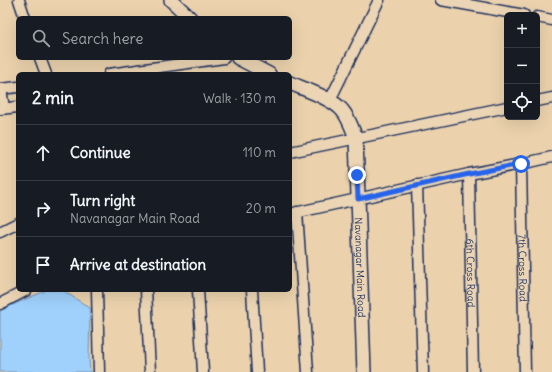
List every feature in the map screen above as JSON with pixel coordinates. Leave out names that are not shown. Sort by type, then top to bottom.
[{"type":"main road","points":[[171,0],[188,16]]},
{"type":"main road","points":[[242,60],[265,72]]},
{"type":"main road","points":[[292,84],[330,100]]},
{"type":"main road","name":"Navanagar Main Road","points":[[330,100],[341,109],[350,121],[356,138],[364,372]]},
{"type":"street","points":[[19,0],[24,16]]},
{"type":"street","points":[[330,100],[379,0]]},
{"type":"street","points":[[441,0],[507,12]]},
{"type":"street","points":[[540,18],[552,20]]},
{"type":"street","points":[[41,60],[45,72]]},
{"type":"street","points":[[123,72],[210,60]]},
{"type":"street","points":[[16,87],[0,89],[2,109],[16,107]]},
{"type":"street","points":[[540,100],[552,98]]},
{"type":"street","points":[[292,152],[504,108]]},
{"type":"street","points":[[308,372],[294,213],[417,185],[552,157]]},
{"type":"street","name":"7th Cross Road","points":[[521,164],[525,372]]},
{"type":"street","name":"6th Cross Road","points":[[469,174],[473,372]]},
{"type":"street","points":[[417,185],[423,372]]},
{"type":"street","points":[[0,232],[16,224]]},
{"type":"street","points":[[0,304],[23,292]]},
{"type":"street","points":[[96,292],[99,372]]},
{"type":"street","points":[[146,292],[150,372]]},
{"type":"street","points":[[198,292],[204,372]]},
{"type":"street","points":[[252,292],[257,372]]},
{"type":"water","points":[[42,292],[65,292],[90,308],[90,372],[0,372],[0,312],[3,309]]},
{"type":"route","points":[[357,175],[358,199],[417,185],[521,164]]}]
